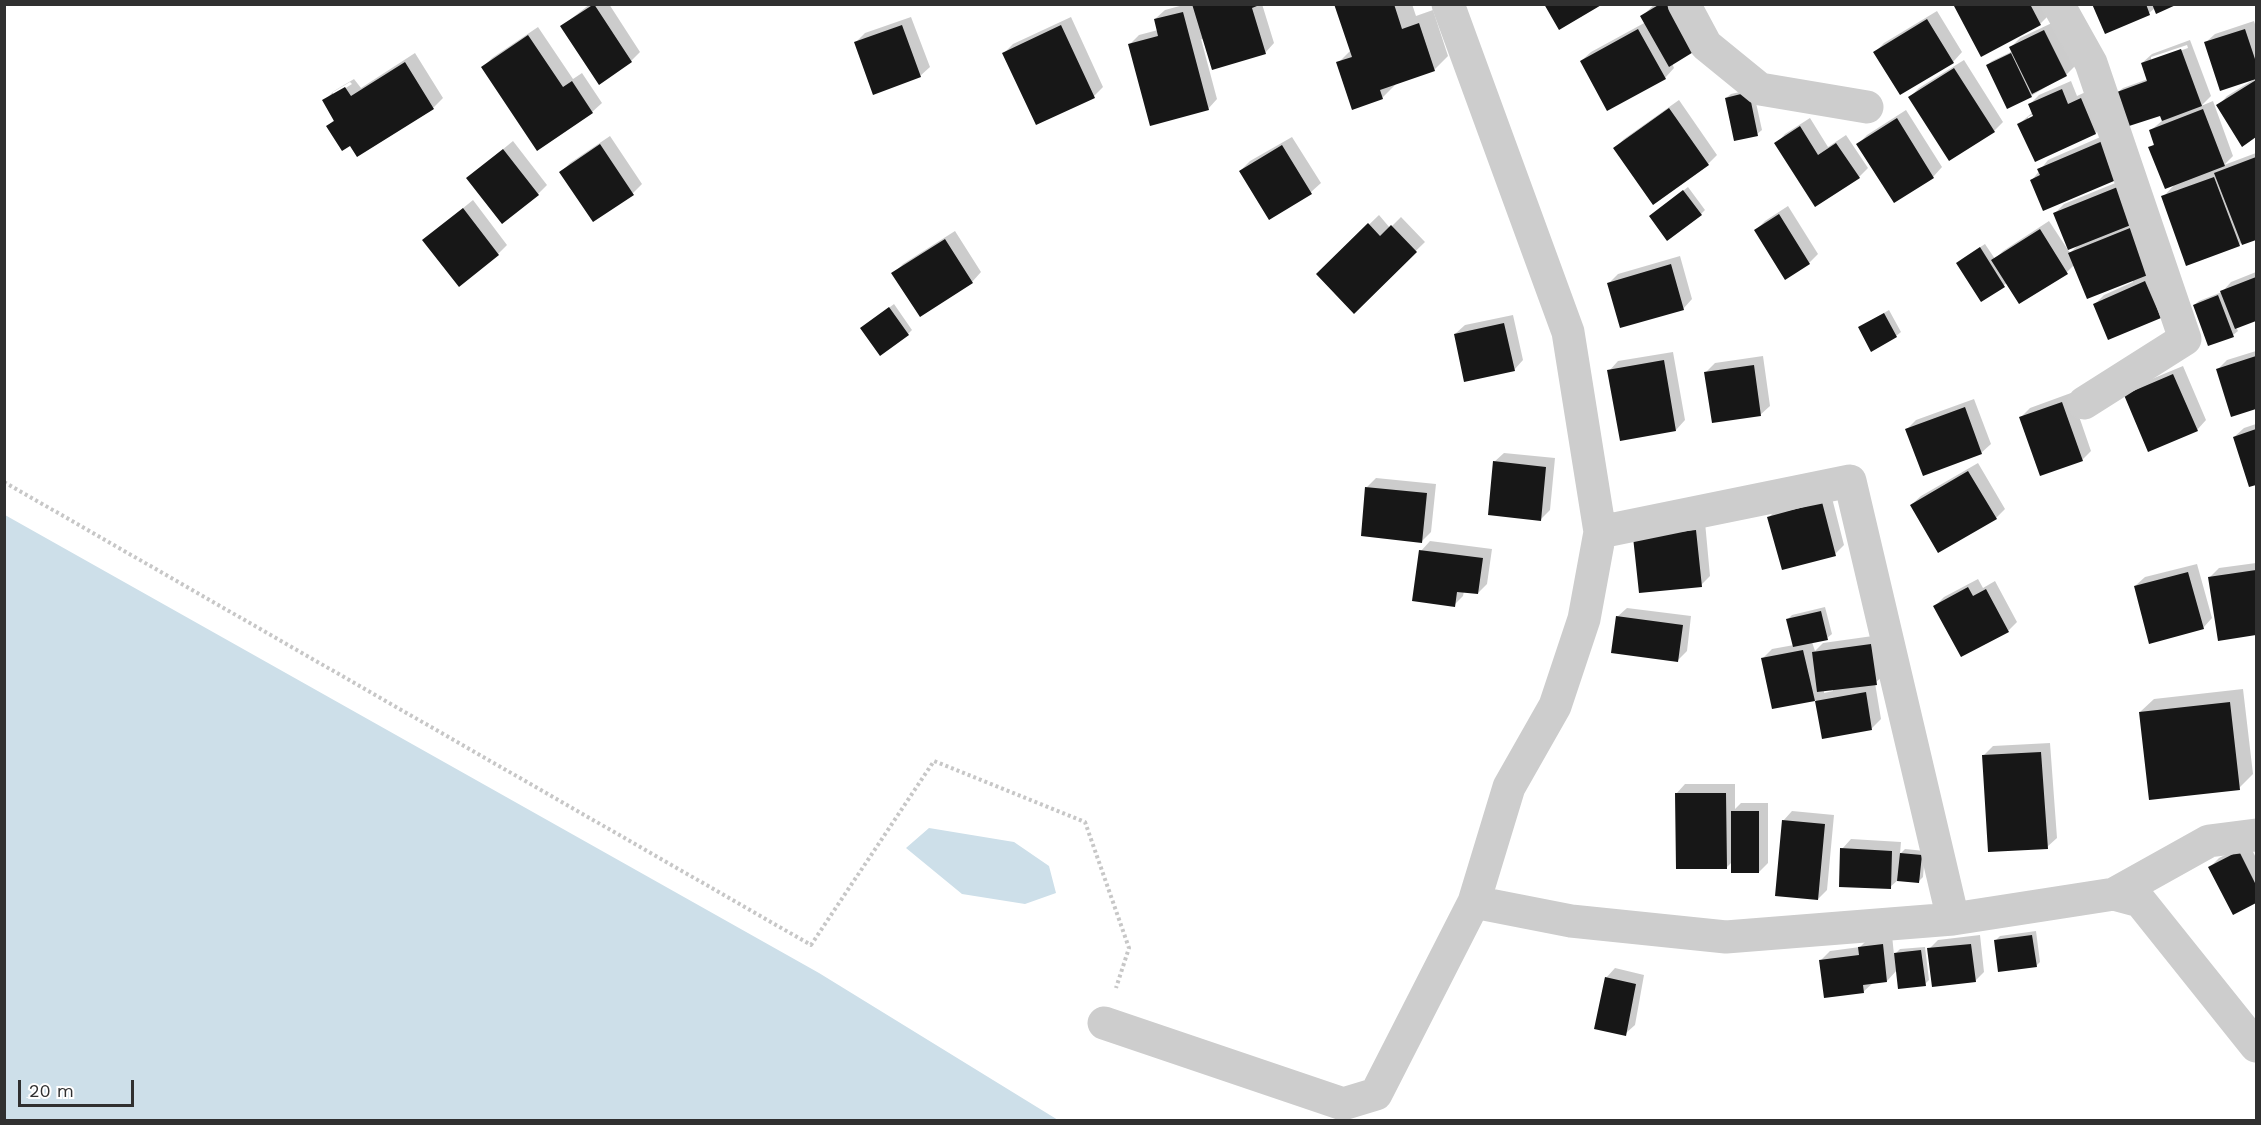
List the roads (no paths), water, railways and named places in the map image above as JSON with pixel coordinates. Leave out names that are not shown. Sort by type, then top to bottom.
[{"type":"street","points":[[1104,1023],[1343,1104],[1376,1094],[1474,902],[1509,788],[1555,706],[1584,619],[1600,532],[1568,332],[1448,4]]},
{"type":"street","points":[[1684,4],[1706,45],[1760,89],[1867,107]]},
{"type":"street","points":[[2058,4],[2091,63],[2185,339],[2084,403]]},
{"type":"street","points":[[1600,532],[1850,481],[1953,919]]},
{"type":"street","points":[[1474,902],[1571,921],[1726,937],[1953,919],[2114,894],[2209,841],[2256,835]]},
{"type":"street","points":[[2114,894],[2140,901],[2256,1046]]},
{"type":"water","points":[[5,515],[819,973],[1058,1120],[5,1120]]},
{"type":"water","points":[[929,828],[1014,842],[1049,866],[1056,893],[1025,904],[962,894],[906,848]]}]
